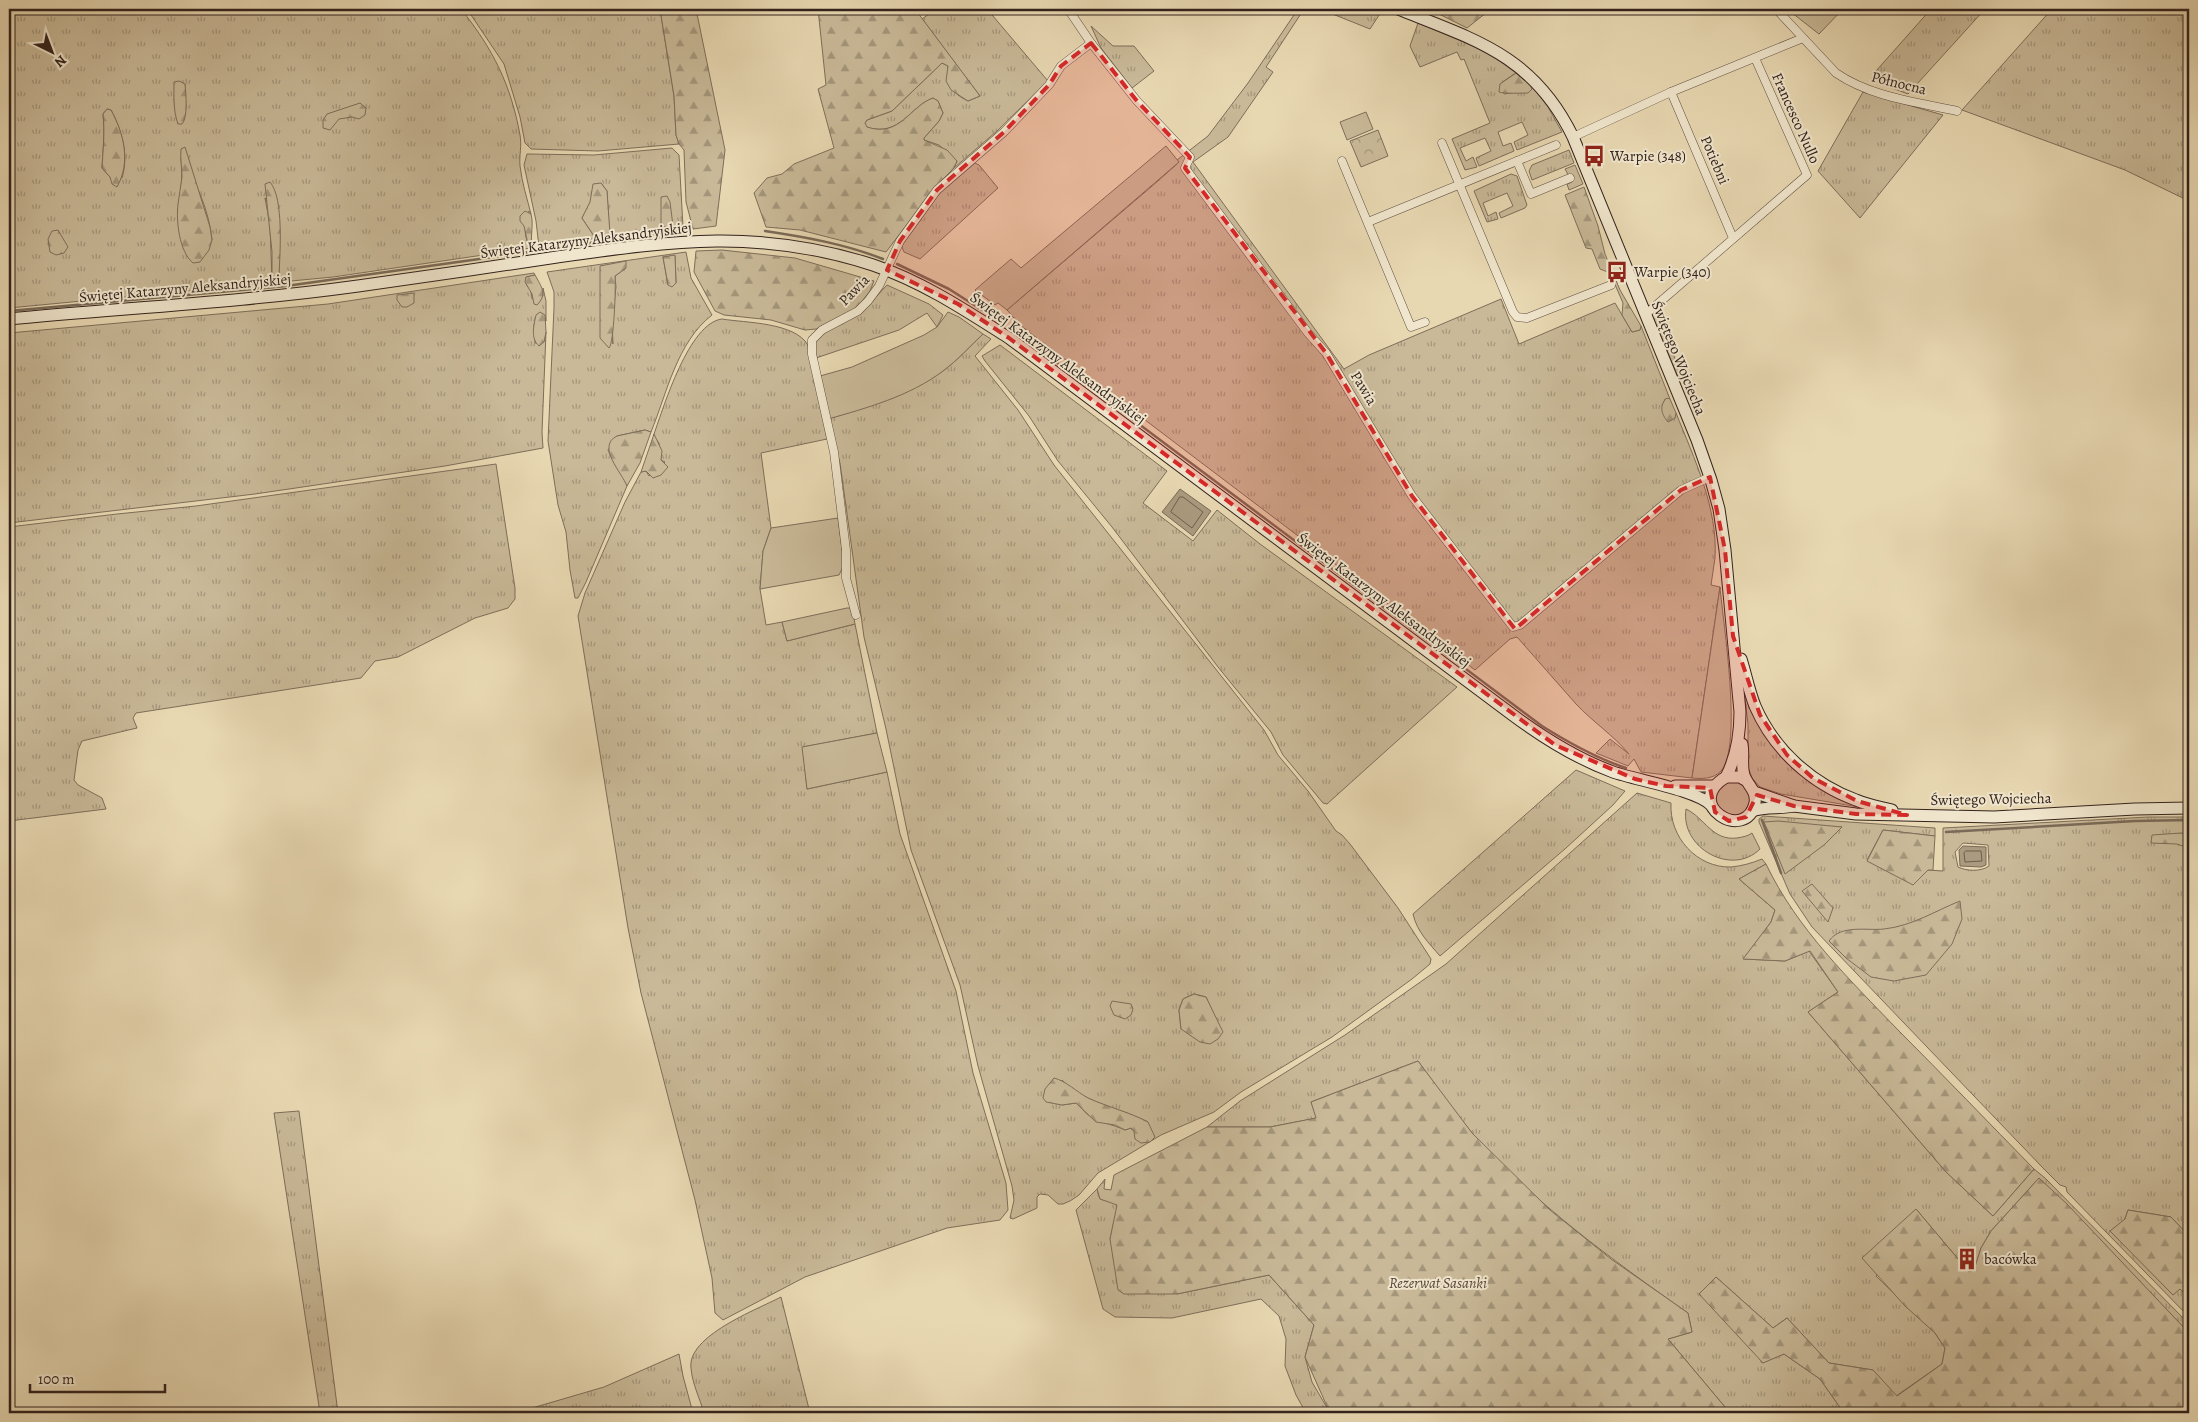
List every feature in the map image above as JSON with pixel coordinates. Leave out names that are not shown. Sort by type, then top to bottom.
[{"type":"street","points":[[1068,9],[1091,43]]},
{"type":"street","name":"Świętego Wojciecha","points":[[1398,9],[1465,36],[1504,55],[1520,67],[1548,96],[1559,110],[1573,137],[1710,476],[1725,550],[1744,775],[1747,781]]},
{"type":"street","name":"Północna","points":[[1776,9],[1787,18],[1836,73],[1867,90],[1957,111]]},
{"type":"street","points":[[1573,137],[1671,92],[1803,38]]},
{"type":"street","name":"Pawia","points":[[856,615],[846,578],[846,550],[834,452],[810,346],[816,334],[858,311],[879,286],[900,241],[937,190],[1004,132],[1049,85],[1061,66],[1091,43],[1137,101],[1190,157],[1185,168],[1308,333],[1326,353],[1412,496],[1514,627],[1520,625],[1681,490],[1710,476]]},
{"type":"street","name":"Francesco Nullo","points":[[1646,314],[1807,175],[1755,58]]},
{"type":"street","name":"Potiebni","points":[[1671,92],[1733,238]]},
{"type":"street","points":[[1442,143],[1513,312],[1517,317],[1527,318],[1611,285]]},
{"type":"street","points":[[1368,222],[1556,145]]},
{"type":"street","points":[[1342,161],[1411,327],[1425,322]]},
{"type":"street","points":[[1517,161],[1531,194],[1570,178]]},
{"type":"street","name":"Świętej Katarzyny Aleksandryjskiej","points":[[9,319],[301,293],[636,246],[689,241],[743,240],[792,245],[841,256],[887,270],[931,290],[958,304],[1009,338],[1532,730],[1555,745],[1589,762],[1635,779],[1666,786],[1702,799],[1711,805]]},
{"type":"street","points":[[1733,636],[1748,686],[1760,715],[1787,755],[1813,778],[1842,795],[1907,815]]},
{"type":"street","name":"Świętego Wojciecha","points":[[1726,777],[1736,755],[1740,731]]},
{"type":"street","points":[[1726,777],[1740,777],[1747,781],[1754,792],[1755,802],[1752,811],[1746,817],[1738,820],[1729,821],[1721,818],[1711,805],[1711,795],[1714,786],[1726,777]]},
{"type":"street","name":"Świętej Katarzyny Aleksandryjskiej","points":[[1666,786],[1714,786]]},
{"type":"street","name":"Świętego Wojciecha","points":[[1754,792],[1794,806],[1856,814],[1994,817],[2155,808],[2189,808]]},
{"type":"street","name":"Świętego Wojciecha","points":[[1752,811],[1762,808],[1780,809],[1794,806]]},
{"type":"highlighted area","points":[[1091,43],[1137,101],[1190,157],[1185,168],[1326,353],[1412,496],[1515,629],[1681,490],[1710,477],[1725,550],[1733,636],[1760,715],[1787,755],[1813,778],[1857,801],[1907,815],[1856,814],[1794,806],[1757,795],[1746,817],[1729,821],[1715,812],[1710,788],[1666,786],[1635,779],[1555,745],[1009,338],[958,304],[887,270],[900,241],[937,190],[1004,132],[1049,85],[1061,66]]},
{"type":"green space","points":[[9,9],[461,9],[499,68],[506,84],[520,135],[520,166],[531,214],[529,211],[525,226],[528,244],[531,248],[333,277],[9,308]],"holes":[[[185,84],[185,105],[178,124],[174,99]],[[107,109],[111,110],[121,135],[125,161],[122,178],[110,177],[102,168],[103,114]],[[181,157],[201,197],[208,218],[212,240],[178,216],[182,174]],[[265,198],[279,228],[279,275],[272,280],[270,225]]]},
{"type":"green space","points":[[467,9],[660,9],[674,96],[676,135],[679,144],[598,151],[531,149],[525,143],[520,117],[504,64]]},
{"type":"green space","points":[[660,9],[696,9],[725,150],[716,226],[693,229],[686,202],[684,150],[679,144],[676,135],[674,96]]},
{"type":"green space","points":[[818,9],[915,9],[980,96],[968,101],[951,90],[946,81],[948,66],[942,63],[892,111],[867,120],[865,123],[867,127],[888,128],[904,120],[918,107],[933,98],[938,101],[943,113],[924,140],[947,150],[957,161],[954,168],[937,185],[886,252],[800,230],[766,227],[754,193],[767,178],[782,174],[794,164],[834,148],[818,89],[826,85]]},
{"type":"green space","points":[[936,9],[987,9],[1048,81],[997,131],[954,168],[957,161],[939,145],[924,140],[943,113],[938,101],[933,98],[918,107],[904,120],[888,128],[866,127],[865,123],[867,120],[892,111],[942,63],[948,66],[952,87],[957,94],[968,101],[980,96],[922,19]]},
{"type":"green space","points":[[1298,9],[1304,9],[1266,67],[1273,72],[1228,137],[1193,162],[1344,369],[1369,355],[1501,299],[1519,344],[1615,303],[1632,332],[1640,330],[1641,326],[1670,399],[1665,399],[1662,406],[1675,418],[1676,413],[1697,465],[1713,521],[1715,558],[1711,585],[1720,587],[1692,778],[1641,772],[1634,759],[1628,766],[1596,753],[1610,739],[1629,754],[1576,704],[1517,637],[1510,639],[1475,670],[1021,326],[1007,310],[1158,181],[1178,163],[1177,160],[1208,136],[1248,83]]},
{"type":"green space","points":[[1320,9],[1383,9],[1370,29]]},
{"type":"green space","points":[[1429,9],[1491,9],[1467,28]]},
{"type":"green space","points":[[1787,9],[1843,9],[1819,34]]},
{"type":"green space","points":[[1931,9],[1985,9],[1908,94],[1871,80],[1876,71]]},
{"type":"green space","points":[[2052,9],[2189,9],[2189,201],[2125,170],[1962,110]]},
{"type":"green space","points":[[1418,23],[1490,53],[1521,76],[1514,74],[1500,84],[1504,94],[1522,93],[1530,84],[1548,107],[1562,132],[1517,150],[1514,142],[1528,135],[1522,122],[1498,132],[1503,146],[1511,143],[1514,151],[1479,166],[1476,158],[1491,151],[1485,138],[1460,148],[1466,161],[1473,157],[1477,167],[1465,170],[1452,139],[1490,123],[1464,59],[1461,60],[1457,52],[1420,67],[1410,46]]},
{"type":"green space","points":[[1091,26],[1113,46],[1134,46],[1154,71],[1132,88],[1101,48]]},
{"type":"green space","points":[[1516,73],[1530,84],[1532,89],[1528,93],[1499,92],[1500,84]]},
{"type":"green space","points":[[179,81],[185,84],[186,94],[186,111],[182,124],[178,124],[174,103],[174,82]]},
{"type":"green space","points":[[1863,92],[1943,115],[1860,218],[1818,171]]},
{"type":"green space","points":[[360,103],[366,108],[365,115],[359,119],[352,117],[339,119],[330,130],[323,128],[323,120],[327,114]]},
{"type":"green space","points":[[107,109],[111,110],[116,119],[124,148],[124,168],[117,187],[112,184],[110,177],[102,168],[103,114]]},
{"type":"green space","points":[[1366,112],[1373,129],[1347,140],[1340,122]]},
{"type":"green space","points":[[1378,130],[1388,156],[1361,167],[1350,141]]},
{"type":"green space","points":[[1166,146],[1179,162],[1007,310],[998,303],[995,305],[975,290],[1011,259],[1021,268]]},
{"type":"green space","points":[[185,147],[210,227],[212,240],[209,250],[200,262],[193,263],[184,251],[178,219],[182,177],[181,149]]},
{"type":"green space","points":[[672,148],[679,155],[683,227],[539,247],[536,221],[524,165],[527,154],[594,155]],"holes":[[[601,183],[607,191],[609,226],[594,236],[582,218]]]},
{"type":"green space","points":[[1569,150],[1574,163],[1532,180],[1529,171],[1532,165]]},
{"type":"green space","points":[[975,163],[979,165],[998,188],[920,259],[904,252],[903,244],[939,194]]},
{"type":"green space","points":[[1575,165],[1583,184],[1569,190],[1567,184],[1572,182],[1565,169]]},
{"type":"green space","points":[[1511,174],[1517,176],[1527,205],[1525,208],[1501,218],[1499,213],[1513,206],[1507,193],[1483,203],[1488,216],[1496,212],[1498,219],[1487,222],[1474,191]]},
{"type":"green space","points":[[270,182],[277,200],[280,226],[279,275],[272,280],[272,252],[265,184]]},
{"type":"green space","points":[[601,183],[607,191],[610,234],[594,236],[582,218],[590,202],[593,184]]},
{"type":"green space","points":[[1584,187],[1598,226],[1605,254],[1620,290],[1641,326],[1640,330],[1632,332],[1622,315],[1623,303],[1610,273],[1600,269],[1592,249],[1586,248],[1565,195]]},
{"type":"green space","points":[[667,196],[670,202],[673,226],[661,227],[661,197]]},
{"type":"green space","points":[[525,211],[531,214],[532,218],[532,246],[528,244],[524,226],[520,221],[520,216]]},
{"type":"green space","points":[[58,230],[68,247],[64,253],[56,255],[50,252],[48,239],[52,231]]},
{"type":"green space","points":[[722,250],[795,258],[874,281],[870,291],[856,309],[840,320],[816,329],[805,330],[771,320],[724,315],[715,311],[694,272],[696,251]]},
{"type":"green space","points":[[686,252],[691,278],[712,315],[690,339],[674,369],[651,432],[645,430],[617,436],[608,450],[627,486],[578,598],[575,598],[566,532],[558,505],[548,441],[554,292],[547,272]],"holes":[[[675,256],[676,283],[668,285],[663,257]],[[601,266],[626,268],[615,276],[616,287],[612,322],[613,344],[601,283]]]},
{"type":"green space","points":[[675,255],[676,283],[672,287],[668,285],[663,257]]},
{"type":"green space","points":[[626,261],[626,268],[615,276],[613,326],[609,348],[600,338],[600,266]]},
{"type":"green space","points":[[534,273],[535,275],[526,277],[532,299],[543,296],[543,288],[546,301],[546,321],[545,315],[534,324],[535,343],[544,342],[546,332],[543,448],[445,466],[255,494],[9,523],[9,333],[328,304]]},
{"type":"green space","points":[[535,275],[543,294],[537,305],[534,304],[532,294],[525,282],[526,277]]},
{"type":"green space","points":[[887,285],[929,304],[943,315],[937,327],[927,313],[899,330],[816,358],[813,346],[820,333],[842,324],[863,311]]},
{"type":"green space","points":[[414,293],[414,303],[407,307],[402,307],[397,300],[397,295]]},
{"type":"green space","points":[[1661,307],[1678,349],[1673,353],[1681,375],[1678,377],[1654,320]]},
{"type":"green space","points":[[540,312],[545,315],[546,332],[544,342],[539,346],[534,339],[533,331],[536,315]]},
{"type":"green space","points":[[948,312],[959,317],[983,334],[943,371],[917,388],[873,406],[828,419],[820,376],[852,367],[924,335],[937,327]]},
{"type":"green space","points":[[722,319],[781,328],[801,337],[808,345],[827,439],[761,453],[771,528],[763,551],[760,589],[766,625],[782,622],[787,641],[855,624],[877,733],[803,747],[807,789],[887,772],[900,834],[956,991],[973,1073],[1006,1183],[1008,1210],[1000,1220],[947,1228],[805,1277],[723,1320],[715,1313],[712,1278],[695,1200],[641,993],[628,928],[578,616],[585,593],[625,502],[641,472],[646,471],[649,476],[665,462],[661,460],[659,443],[654,434],[679,368],[699,335],[710,324]]},
{"type":"green space","points":[[983,334],[991,339],[975,356],[1018,410],[1054,465],[1264,730],[1278,755],[1308,791],[1336,831],[1350,844],[1398,908],[1431,959],[1430,964],[1412,979],[1332,1037],[1241,1092],[1214,1112],[1161,1135],[1098,1173],[1079,1195],[1070,1201],[1058,1204],[1048,1195],[1040,1194],[1037,1197],[1037,1208],[1013,1219],[1010,1218],[1014,1200],[1012,1186],[978,1066],[960,985],[911,850],[886,729],[864,637],[840,463],[828,419],[872,405],[917,387],[948,367]],"holes":[[[1194,994],[1206,997],[1213,1013],[1181,1029],[1179,1010],[1183,999]],[[1062,1080],[1091,1100],[1148,1122],[1134,1131],[1130,1128],[1125,1130],[1092,1117],[1076,1103],[1062,1105]]]},
{"type":"green space","points":[[1000,345],[1167,471],[1143,503],[1193,541],[1217,510],[1260,544],[1457,687],[1327,804],[1323,803],[1283,755],[1271,732],[1218,667],[1112,527],[1058,461],[1029,416],[985,361],[982,356]]},
{"type":"green space","points":[[1667,398],[1670,399],[1676,413],[1675,418],[1668,422],[1662,410],[1664,401]]},
{"type":"green space","points":[[645,430],[651,432],[640,463],[627,486],[612,460],[609,446],[611,440],[617,436]]},
{"type":"green space","points":[[654,434],[662,451],[661,460],[668,467],[661,475],[653,478],[646,471],[641,472]]},
{"type":"green space","points":[[496,464],[515,588],[515,599],[508,608],[475,618],[398,657],[375,661],[361,678],[136,713],[133,718],[137,728],[82,741],[78,750],[74,780],[78,785],[102,798],[106,809],[9,821],[9,527],[196,506]]},
{"type":"green space","points":[[838,518],[844,565],[839,575],[760,589],[763,551],[771,528]]},
{"type":"green space","points":[[1720,587],[1730,683],[1731,736],[1727,757],[1721,771],[1715,776],[1708,778],[1692,778]]},
{"type":"green space","points":[[852,608],[855,624],[787,641],[782,622]]},
{"type":"green space","points":[[1744,691],[1767,738],[1783,759],[1803,776],[1818,785],[1865,808],[1781,794],[1760,787],[1752,778],[1748,767],[1748,724]]},
{"type":"green space","points":[[877,733],[887,772],[807,789],[802,747]]},
{"type":"green space","points":[[1576,770],[1625,791],[1613,805],[1566,848],[1440,956],[1420,932],[1413,914]]},
{"type":"green space","points":[[1737,778],[1751,791],[1750,809],[1733,818],[1715,809],[1715,790],[1724,782]]},
{"type":"green space","points":[[1637,793],[1671,803],[1672,816],[1680,838],[1697,856],[1707,862],[1731,867],[1762,859],[1766,864],[1739,879],[1775,910],[1771,922],[1744,959],[1785,961],[1809,951],[1838,992],[1808,1012],[1946,1172],[1993,1216],[2034,1169],[2189,1324],[2189,1333],[2039,1178],[1991,1231],[1981,1248],[1974,1270],[1969,1272],[1916,1209],[1876,1276],[1935,1333],[1945,1348],[1942,1364],[1896,1396],[1873,1370],[1829,1363],[1787,1318],[1773,1328],[1716,1277],[1762,1363],[1784,1354],[1820,1379],[1844,1413],[1730,1413],[1668,1339],[1692,1332],[1688,1313],[1602,1251],[1522,1184],[1473,1134],[1418,1061],[1311,1102],[1317,1118],[1270,1127],[1207,1127],[1240,1101],[1345,1035],[1446,964]]},
{"type":"green space","points":[[1686,809],[1721,836],[1737,838],[1752,833],[1760,849],[1749,857],[1736,860],[1723,859],[1710,854],[1699,846],[1691,836],[1686,823]]},
{"type":"green space","points":[[1763,816],[1935,828],[1935,836],[1883,830],[1867,860],[1913,884],[1928,870],[1943,871],[1943,828],[2148,817],[2189,817],[2189,1236],[2171,1217],[2128,1210],[2125,1219],[2173,1294],[2180,1289],[2189,1298],[2189,1317],[2067,1192],[2066,1187],[2060,1185],[2043,1168],[1812,927],[1790,894],[1759,819]],"holes":[[[1765,823],[1842,827],[1785,873]],[[1963,843],[1988,845],[1989,866],[1974,870],[1958,867],[1955,852]]]},
{"type":"green space","points":[[1778,821],[1842,827],[1824,845],[1785,874],[1764,822]]},
{"type":"green space","points":[[1883,830],[1935,836],[1933,870],[1928,870],[1913,885],[1867,861]]},
{"type":"green space","points":[[2189,834],[2189,848],[2177,844],[2151,843],[2152,835]]},
{"type":"green space","points":[[1766,864],[1793,910],[1825,952],[2034,1169],[1993,1216],[1946,1172],[1808,1012],[1838,992],[1810,951],[1785,961],[1743,959],[1771,922],[1775,910],[1739,879]]},
{"type":"green space","points":[[1812,884],[1833,908],[1828,922],[1802,891]]},
{"type":"green space","points":[[1960,901],[1962,919],[1952,944],[1926,975],[1894,981],[1871,977],[1846,958],[1829,941],[1840,932],[1847,930],[1884,929],[1904,925]]},
{"type":"green space","points":[[1194,994],[1206,997],[1223,1032],[1218,1039],[1210,1044],[1200,1042],[1181,1029],[1179,1010],[1183,999]]},
{"type":"green space","points":[[1112,1001],[1131,1004],[1133,1009],[1131,1015],[1125,1019],[1114,1015],[1110,1006]]},
{"type":"green space","name":"Rezerwat Sasanki","points":[[1418,1061],[1472,1133],[1550,1210],[1611,1259],[1688,1313],[1692,1332],[1668,1339],[1730,1413],[1330,1413],[1305,1357],[1314,1325],[1269,1275],[1177,1294],[1124,1294],[1118,1290],[1110,1239],[1117,1205],[1100,1199],[1097,1189],[1105,1179],[1104,1189],[1111,1190],[1114,1175],[1207,1127],[1270,1127],[1316,1118],[1311,1102]]},
{"type":"green space","points":[[1054,1078],[1088,1098],[1148,1122],[1155,1137],[1150,1142],[1141,1143],[1135,1139],[1134,1131],[1131,1128],[1125,1130],[1115,1125],[1096,1122],[1076,1103],[1062,1105],[1046,1102],[1043,1098],[1045,1089]]},
{"type":"green space","points":[[299,1111],[338,1413],[320,1413],[274,1113]]},
{"type":"green space","points":[[2039,1178],[2067,1204],[2189,1333],[2189,1413],[1844,1413],[1820,1379],[1784,1354],[1763,1363],[1699,1294],[1716,1277],[1773,1328],[1787,1318],[1829,1363],[1873,1370],[1897,1396],[1942,1364],[1945,1348],[1935,1333],[1905,1306],[1862,1258],[1916,1209],[1969,1272],[1974,1270],[1981,1248],[1991,1231]]},
{"type":"green space","points":[[1097,1189],[1100,1199],[1118,1204],[1110,1239],[1177,1294],[1269,1275],[1314,1325],[1305,1357],[1312,1382],[1330,1413],[1306,1413],[1296,1395],[1285,1366],[1286,1339],[1279,1316],[1261,1299],[1172,1318],[1115,1317],[1103,1309],[1076,1210]]},
{"type":"green space","points":[[2128,1210],[2171,1217],[2189,1236],[2189,1298],[2180,1289],[2173,1295],[2110,1231],[2125,1219]]},
{"type":"green space","points":[[781,1297],[810,1413],[704,1413],[694,1385],[691,1368],[693,1356],[700,1345],[725,1325]]},
{"type":"green space","points":[[679,1354],[693,1413],[515,1413],[604,1387]]},
{"type":"water","points":[[1180,489],[1211,511],[1193,536],[1162,512]]},
{"type":"water","points":[[1963,846],[1986,847],[1986,865],[1981,867],[1960,866],[1959,850]]},
{"type":"waterway","points":[[544,249],[681,231]]},
{"type":"waterway","points":[[765,231],[825,242],[883,259]]},
{"type":"waterway","points":[[9,311],[286,286],[529,252]]},
{"type":"waterway","points":[[897,264],[949,289],[1004,324]]},
{"type":"waterway","points":[[1016,332],[1542,726],[1583,750],[1626,768]]},
{"type":"waterway","points":[[1762,820],[1781,873]]},
{"type":"waterway","points":[[1946,832],[2135,821],[2189,820]]},
{"type":"place","name":"Warpie (348)","points":[[1594,156]]},
{"type":"place","name":"Warpie (340)","points":[[1617,272]]},
{"type":"place","name":"bacówka","points":[[1967,1259]]}]
